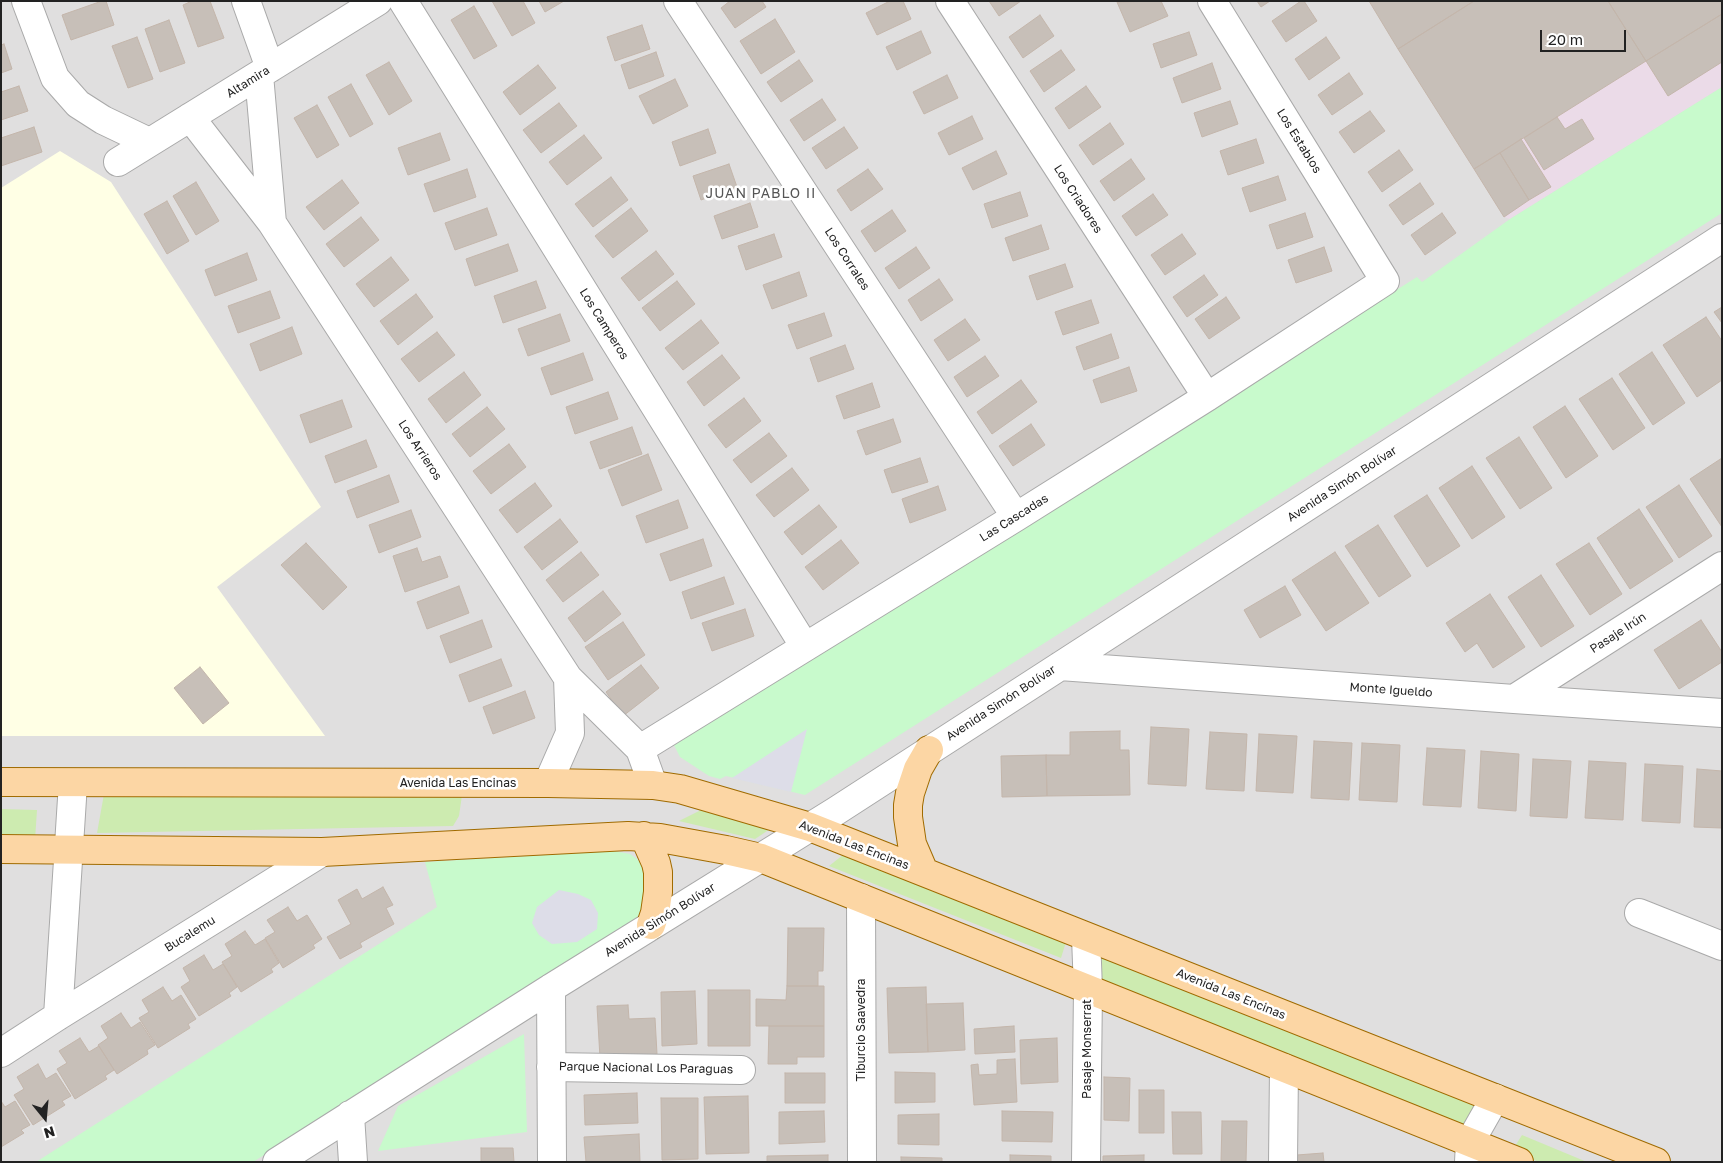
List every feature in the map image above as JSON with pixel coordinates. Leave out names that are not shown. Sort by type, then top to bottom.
[{"type":"main road","points":[[924,872],[912,844],[908,805],[910,792],[918,769],[930,750]]},
{"type":"main road","name":"Avenida Las Encinas","points":[[1,782],[548,783],[652,786],[698,794],[810,827],[1656,1162]]},
{"type":"main road","points":[[1,849],[322,852],[606,836],[644,836],[726,850],[761,858],[1284,1068],[1469,1152],[1519,1162]]},
{"type":"main road","points":[[644,836],[658,872],[656,906],[651,925]]},
{"type":"street","points":[[26,1],[55,78],[78,104],[103,120],[149,142]]},
{"type":"street","name":"Los Arrieros","points":[[246,1],[265,71],[272,223]]},
{"type":"street","name":"Altamira","points":[[118,162],[378,1]]},
{"type":"street","name":"Los Camperos","points":[[403,1],[805,648]]},
{"type":"street","name":"Los Corrales","points":[[678,1],[1016,517]]},
{"type":"street","name":"Los Criadores","points":[[950,1],[1207,397]]},
{"type":"street","name":"Los Establos","points":[[1212,1],[1385,281]]},
{"type":"street","name":"Los Arrieros","points":[[190,118],[272,223],[568,678],[640,749],[652,786]]},
{"type":"street","name":"Avenida Simón Bolívar","points":[[277,1162],[651,925],[810,827],[1722,238]]},
{"type":"street","name":"Las Cascadas","points":[[640,749],[1016,517],[1207,397],[1385,281]]},
{"type":"street","name":"Pasaje Irún","points":[[1514,699],[1722,566]]},
{"type":"street","name":"Monte Igueldo","points":[[1060,666],[1722,713]]},
{"type":"street","points":[[548,783],[570,734],[568,678]]},
{"type":"street","points":[[58,1016],[73,783]]},
{"type":"street","name":"Bucalemu","points":[[1,1053],[322,852]]},
{"type":"street","name":"Tiburcio Saavedra","points":[[861,898],[862,1162]]},
{"type":"street","points":[[1639,913],[1722,946]]},
{"type":"street","name":"Pasaje Monserrat","points":[[1086,937],[1088,989],[1086,1162]]},
{"type":"street","name":"Parque Nacional Los Paraguas","points":[[551,988],[552,1162]]},
{"type":"street","name":"Parque Nacional Los Paraguas","points":[[552,1067],[741,1070]]},
{"type":"street","points":[[1284,1068],[1284,1162]]},
{"type":"street","points":[[1469,1152],[1495,1098]]},
{"type":"street","points":[[350,1115],[353,1162]]},
{"type":"shaded area","points":[[1,1],[1722,1],[1722,1162],[1,1162]]},
{"type":"shaded area","points":[[1369,1],[1722,1],[1722,87],[1510,219],[1504,217]]},
{"type":"shaded area","points":[[60,151],[111,182],[321,507],[217,587],[325,736],[1,736],[1,188]]},
{"type":"shaded area","points":[[807,729],[791,792],[732,778]]},
{"type":"shaded area","points":[[559,890],[578,894],[591,900],[598,913],[597,929],[577,942],[552,944],[539,935],[532,923],[537,907]]},
{"type":"green space","points":[[1722,87],[1722,213],[805,795],[726,776],[720,779],[709,776],[680,757],[674,745],[1417,277],[1422,282],[1510,219]]},
{"type":"green space","points":[[104,794],[462,795],[459,816],[453,826],[97,833]]},
{"type":"green space","points":[[1,809],[37,810],[35,840],[1,839]]},
{"type":"green space","points":[[701,810],[770,829],[755,839],[679,821]]},
{"type":"green space","points":[[614,851],[630,854],[645,869],[645,909],[637,919],[253,1162],[36,1162],[437,907],[425,862]]},
{"type":"green space","points":[[843,855],[1066,942],[1061,958],[829,866]]},
{"type":"green space","points":[[1086,937],[1495,1098],[1470,1142],[1088,989]]},
{"type":"green space","points":[[524,1034],[527,1132],[378,1151],[398,1106]]},
{"type":"green space","points":[[1522,1135],[1587,1162],[1539,1162],[1512,1151]]},
{"type":"building","points":[[106,1],[114,25],[71,40],[62,15]]},
{"type":"building","points":[[192,1],[210,1],[224,38],[198,47],[183,5]]},
{"type":"building","points":[[492,1],[523,1],[535,23],[512,36]]},
{"type":"building","points":[[539,1],[564,1],[545,12]]},
{"type":"building","points":[[730,1],[762,1],[766,7],[735,28],[721,8]]},
{"type":"building","points":[[890,1],[903,1],[911,19],[877,35],[866,13]]},
{"type":"building","points":[[989,1],[1021,1],[999,16]]},
{"type":"building","points":[[1161,1],[1168,16],[1130,32],[1117,2]]},
{"type":"building","points":[[1257,1],[1270,1],[1261,7]]},
{"type":"building","points":[[1301,1],[1304,1],[1317,21],[1286,42],[1272,21]]},
{"type":"building","points":[[1369,1],[1474,1],[1398,49]]},
{"type":"building","points":[[1474,1],[1608,1],[1646,61],[1474,169],[1398,49]]},
{"type":"building","points":[[1608,1],[1722,1],[1722,14],[1646,61]]},
{"type":"building","points":[[474,6],[497,46],[474,59],[451,20]]},
{"type":"building","points":[[1722,14],[1722,62],[1668,96],[1646,61]]},
{"type":"building","points":[[1040,15],[1054,36],[1023,58],[1009,37]]},
{"type":"building","points":[[775,19],[795,52],[761,74],[740,41]]},
{"type":"building","points":[[169,20],[185,63],[160,72],[145,29]]},
{"type":"building","points":[[642,25],[650,49],[615,61],[607,37]]},
{"type":"building","points":[[921,31],[931,53],[897,70],[886,47]]},
{"type":"building","points":[[1189,32],[1197,55],[1161,68],[1153,44]]},
{"type":"building","points":[[137,37],[153,79],[128,88],[112,46]]},
{"type":"building","points":[[1326,37],[1340,58],[1309,80],[1295,59]]},
{"type":"building","points":[[4,44],[12,69],[1,73],[1,45]]},
{"type":"building","points":[[1061,50],[1075,70],[1044,92],[1030,71]]},
{"type":"building","points":[[656,52],[664,76],[629,89],[621,65]]},
{"type":"building","points":[[799,60],[813,81],[781,102],[767,82]]},
{"type":"building","points":[[389,62],[412,101],[389,115],[366,75]]},
{"type":"building","points":[[1212,63],[1221,89],[1182,103],[1173,78]]},
{"type":"building","points":[[538,65],[556,88],[520,115],[503,92]]},
{"type":"building","points":[[1349,73],[1363,94],[1332,115],[1318,95]]},
{"type":"building","points":[[947,75],[958,98],[924,114],[913,92]]},
{"type":"building","points":[[675,79],[688,106],[653,124],[639,96]]},
{"type":"building","points":[[351,84],[373,124],[350,137],[328,97]]},
{"type":"building","points":[[19,86],[28,111],[1,120],[1,92]]},
{"type":"building","points":[[1086,86],[1101,107],[1069,129],[1055,108]]},
{"type":"building","points":[[822,99],[836,120],[804,141],[790,120]]},
{"type":"building","points":[[1230,101],[1238,124],[1202,137],[1194,113]]},
{"type":"building","points":[[559,103],[577,126],[541,153],[523,130]]},
{"type":"building","points":[[317,105],[339,145],[317,158],[294,118]]},
{"type":"building","points":[[1370,111],[1385,131],[1354,153],[1339,132]]},
{"type":"building","points":[[972,116],[983,139],[949,155],[938,133]]},
{"type":"building","points":[[1557,117],[1565,129],[1582,119],[1594,139],[1544,170],[1524,138]]},
{"type":"building","points":[[1110,123],[1124,144],[1093,165],[1079,145]]},
{"type":"building","points":[[34,127],[42,152],[1,166],[1,138]]},
{"type":"building","points":[[844,127],[858,148],[826,169],[812,148]]},
{"type":"building","points":[[708,129],[716,153],[680,166],[672,142]]},
{"type":"building","points":[[440,133],[450,160],[408,175],[398,148]]},
{"type":"building","points":[[584,135],[602,158],[567,185],[549,162]]},
{"type":"building","points":[[1256,139],[1264,163],[1228,175],[1220,151]]},
{"type":"building","points":[[1521,139],[1551,187],[1529,200],[1500,153]]},
{"type":"building","points":[[1399,150],[1413,170],[1382,192],[1368,172]]},
{"type":"building","points":[[996,151],[1007,174],[973,190],[962,168]]},
{"type":"building","points":[[1500,153],[1529,200],[1504,217],[1474,169]]},
{"type":"building","points":[[1131,159],[1145,179],[1114,201],[1100,181]]},
{"type":"building","points":[[729,164],[737,187],[701,200],[693,176]]},
{"type":"building","points":[[467,169],[476,197],[434,212],[424,184]]},
{"type":"building","points":[[868,169],[883,189],[851,211],[837,190]]},
{"type":"building","points":[[1278,176],[1286,200],[1250,212],[1242,188]]},
{"type":"building","points":[[611,177],[628,200],[593,227],[575,204]]},
{"type":"building","points":[[342,180],[359,203],[324,230],[306,207]]},
{"type":"building","points":[[196,182],[219,221],[196,235],[173,196]]},
{"type":"building","points":[[1420,183],[1434,204],[1403,225],[1389,205]]},
{"type":"building","points":[[1020,192],[1028,216],[992,228],[984,204]]},
{"type":"building","points":[[1153,194],[1168,215],[1136,236],[1122,216]]},
{"type":"building","points":[[167,201],[189,241],[167,254],[144,214]]},
{"type":"building","points":[[750,203],[758,227],[722,239],[714,216]]},
{"type":"building","points":[[487,208],[497,235],[455,250],[445,223]]},
{"type":"building","points":[[631,208],[648,231],[613,258],[595,236]]},
{"type":"building","points":[[892,210],[906,231],[875,252],[861,231]]},
{"type":"building","points":[[1305,213],[1313,237],[1277,249],[1269,225]]},
{"type":"building","points":[[1442,213],[1456,233],[1425,255],[1411,235]]},
{"type":"building","points":[[361,217],[379,240],[344,267],[326,244]]},
{"type":"building","points":[[1041,225],[1049,249],[1013,261],[1005,238]]},
{"type":"building","points":[[774,234],[782,257],[746,270],[738,246]]},
{"type":"building","points":[[1182,234],[1196,254],[1165,275],[1151,255]]},
{"type":"building","points":[[508,244],[518,271],[475,286],[466,259]]},
{"type":"building","points":[[916,247],[930,268],[899,289],[885,268]]},
{"type":"building","points":[[1324,247],[1332,271],[1296,283],[1288,260]]},
{"type":"building","points":[[656,251],[674,274],[639,301],[621,278]]},
{"type":"building","points":[[247,253],[257,280],[215,296],[205,270]]},
{"type":"building","points":[[391,257],[409,280],[374,307],[356,284]]},
{"type":"building","points":[[1065,264],[1073,287],[1037,300],[1029,276]]},
{"type":"building","points":[[799,272],[807,296],[772,309],[763,285]]},
{"type":"building","points":[[1204,275],[1218,295],[1187,317],[1173,297]]},
{"type":"building","points":[[939,279],[953,300],[921,321],[908,300]]},
{"type":"building","points":[[536,281],[546,308],[503,323],[494,296]]},
{"type":"building","points":[[677,281],[695,304],[660,331],[642,308]]},
{"type":"building","points":[[270,291],[280,318],[238,333],[228,306]]},
{"type":"building","points":[[416,294],[433,317],[398,345],[380,321]]},
{"type":"building","points":[[1226,297],[1240,318],[1209,339],[1195,319]]},
{"type":"building","points":[[1091,300],[1099,323],[1063,335],[1055,312]]},
{"type":"building","points":[[1722,307],[1722,323],[1714,312]]},
{"type":"building","points":[[824,313],[832,336],[797,349],[788,325]]},
{"type":"building","points":[[560,314],[570,341],[528,356],[518,329]]},
{"type":"building","points":[[1706,317],[1722,341],[1722,380],[1697,397],[1663,345]]},
{"type":"building","points":[[965,319],[980,340],[948,361],[934,340]]},
{"type":"building","points":[[701,320],[719,343],[683,370],[665,348]]},
{"type":"building","points":[[292,327],[302,354],[260,371],[250,344]]},
{"type":"building","points":[[437,332],[455,355],[419,382],[401,359]]},
{"type":"building","points":[[1111,334],[1119,358],[1084,370],[1076,347]]},
{"type":"building","points":[[845,345],[854,369],[818,382],[810,358]]},
{"type":"building","points":[[1652,352],[1685,403],[1653,425],[1619,374]]},
{"type":"building","points":[[583,353],[593,380],[551,395],[541,368]]},
{"type":"building","points":[[722,355],[740,378],[704,406],[687,382]]},
{"type":"building","points":[[985,356],[999,376],[967,397],[954,377]]},
{"type":"building","points":[[1129,367],[1137,391],[1101,403],[1093,380]]},
{"type":"building","points":[[464,372],[481,395],[446,423],[428,399]]},
{"type":"building","points":[[1612,378],[1645,428],[1613,450],[1579,399]]},
{"type":"building","points":[[1021,380],[1037,402],[992,434],[977,412]]},
{"type":"building","points":[[872,383],[880,407],[844,419],[836,396]]},
{"type":"building","points":[[608,392],[618,419],[575,434],[566,407]]},
{"type":"building","points":[[744,398],[761,421],[726,448],[708,425]]},
{"type":"building","points":[[342,400],[352,427],[310,443],[300,415]]},
{"type":"building","points":[[1565,406],[1598,456],[1566,478],[1533,427]]},
{"type":"building","points":[[487,407],[505,429],[470,457],[452,434]]},
{"type":"building","points":[[893,419],[901,442],[866,455],[857,431]]},
{"type":"building","points":[[1031,424],[1045,445],[1013,466],[999,446]]},
{"type":"building","points":[[632,427],[642,454],[600,469],[590,442]]},
{"type":"building","points":[[769,433],[787,456],[751,483],[733,460]]},
{"type":"building","points":[[1519,437],[1552,488],[1520,509],[1486,458]]},
{"type":"building","points":[[366,440],[377,467],[335,483],[325,456]]},
{"type":"building","points":[[509,444],[526,467],[491,494],[473,471]]},
{"type":"building","points":[[648,454],[662,490],[622,506],[608,470]]},
{"type":"building","points":[[920,458],[928,482],[892,493],[884,470]]},
{"type":"building","points":[[1722,458],[1722,527],[1690,479]]},
{"type":"building","points":[[1472,466],[1505,517],[1472,539],[1439,488]]},
{"type":"building","points":[[792,468],[809,490],[774,517],[756,495]]},
{"type":"building","points":[[389,475],[399,502],[357,518],[347,491]]},
{"type":"building","points":[[535,483],[552,506],[517,533],[499,510]]},
{"type":"building","points":[[1679,485],[1712,536],[1679,558],[1646,507]]},
{"type":"building","points":[[938,486],[946,510],[910,523],[902,499]]},
{"type":"building","points":[[1427,495],[1460,546],[1427,567],[1394,516]]},
{"type":"building","points":[[678,500],[688,528],[646,543],[636,516]]},
{"type":"building","points":[[819,505],[837,527],[802,555],[784,532]]},
{"type":"building","points":[[1639,509],[1673,561],[1630,589],[1597,538]]},
{"type":"building","points":[[411,510],[421,537],[379,553],[369,525]]},
{"type":"building","points":[[560,519],[578,542],[542,570],[524,547]]},
{"type":"building","points":[[1378,525],[1411,576],[1379,597],[1345,546]]},
{"type":"building","points":[[703,539],[712,566],[670,581],[660,554]]},
{"type":"building","points":[[841,540],[859,563],[823,590],[805,567]]},
{"type":"building","points":[[306,543],[347,587],[323,610],[281,565]]},
{"type":"building","points":[[1589,543],[1622,594],[1590,615],[1556,564]]},
{"type":"building","points":[[417,548],[422,562],[440,556],[448,577],[405,592],[393,556]]},
{"type":"building","points":[[581,552],[599,575],[563,602],[546,580]]},
{"type":"building","points":[[1335,552],[1369,603],[1326,631],[1292,580]]},
{"type":"building","points":[[1541,575],[1574,626],[1541,647],[1508,597]]},
{"type":"building","points":[[724,577],[734,604],[691,619],[682,592]]},
{"type":"building","points":[[459,586],[469,613],[427,629],[417,602]]},
{"type":"building","points":[[1285,586],[1301,615],[1260,638],[1244,610]]},
{"type":"building","points":[[603,591],[621,614],[585,642],[568,618]]},
{"type":"building","points":[[1490,594],[1525,647],[1493,668],[1477,643],[1465,652],[1446,623]]},
{"type":"building","points":[[745,609],[754,636],[712,651],[702,623]]},
{"type":"building","points":[[482,620],[492,647],[450,663],[440,636]]},
{"type":"building","points":[[1701,620],[1722,652],[1722,662],[1679,689],[1654,650]]},
{"type":"building","points":[[623,622],[645,655],[608,680],[585,647]]},
{"type":"building","points":[[501,659],[512,686],[469,702],[459,675]]},
{"type":"building","points":[[641,665],[659,688],[623,716],[606,692]]},
{"type":"building","points":[[200,667],[229,703],[203,724],[174,688]]},
{"type":"building","points":[[525,691],[535,718],[493,734],[483,707]]},
{"type":"building","points":[[1151,727],[1189,729],[1186,786],[1148,784]]},
{"type":"building","points":[[1120,731],[1120,750],[1129,750],[1130,795],[1047,796],[1046,755],[1070,755],[1070,732]]},
{"type":"building","points":[[1210,732],[1247,734],[1244,791],[1206,789]]},
{"type":"building","points":[[1259,734],[1297,736],[1293,793],[1256,791]]},
{"type":"building","points":[[1314,741],[1352,743],[1349,800],[1311,798]]},
{"type":"building","points":[[1362,743],[1400,745],[1397,802],[1359,800]]},
{"type":"building","points":[[1427,748],[1465,750],[1461,807],[1423,805]]},
{"type":"building","points":[[1481,751],[1519,754],[1516,811],[1478,808]]},
{"type":"building","points":[[1046,755],[1047,796],[1002,797],[1001,756]]},
{"type":"building","points":[[1533,759],[1571,761],[1567,818],[1530,816]]},
{"type":"building","points":[[1589,761],[1626,763],[1623,820],[1585,818]]},
{"type":"building","points":[[1645,764],[1683,766],[1680,823],[1642,821]]},
{"type":"building","points":[[1697,769],[1722,771],[1722,828],[1694,827]]},
{"type":"building","points":[[383,887],[393,905],[386,908],[394,924],[360,943],[362,947],[340,959],[327,937],[351,924],[338,900],[357,889],[362,899]]},
{"type":"building","points":[[288,907],[297,921],[307,915],[322,939],[313,945],[315,948],[283,968],[265,938],[275,932],[267,920]]},
{"type":"building","points":[[788,928],[824,928],[823,971],[818,971],[818,986],[787,986]]},
{"type":"building","points":[[245,931],[255,945],[265,939],[279,963],[271,969],[273,972],[241,992],[222,962],[232,956],[225,944]]},
{"type":"building","points":[[204,955],[213,970],[223,964],[237,987],[229,993],[231,996],[199,1016],[181,987],[190,981],[183,968]]},
{"type":"building","points":[[787,986],[824,986],[824,1026],[756,1026],[756,999],[786,1000]]},
{"type":"building","points":[[163,987],[172,1001],[181,995],[196,1019],[188,1024],[190,1028],[158,1048],[139,1018],[149,1012],[142,1000]]},
{"type":"building","points":[[926,987],[928,1052],[889,1053],[887,988]]},
{"type":"building","points":[[708,990],[750,990],[750,1046],[708,1046]]},
{"type":"building","points":[[695,991],[697,1044],[662,1046],[661,992]]},
{"type":"building","points":[[963,1003],[965,1050],[928,1052],[926,1004]]},
{"type":"building","points":[[628,1005],[629,1019],[655,1018],[657,1054],[600,1058],[597,1006]]},
{"type":"building","points":[[121,1013],[131,1028],[140,1022],[155,1045],[147,1050],[148,1054],[117,1074],[98,1045],[108,1038],[101,1026]]},
{"type":"building","points":[[769,1026],[824,1026],[824,1057],[797,1057],[797,1064],[768,1064]]},
{"type":"building","points":[[1014,1026],[1015,1052],[975,1054],[974,1029]]},
{"type":"building","points":[[80,1038],[89,1052],[99,1046],[114,1070],[105,1076],[107,1079],[75,1099],[57,1069],[67,1063],[59,1051]]},
{"type":"building","points":[[1057,1038],[1058,1082],[1021,1084],[1020,1040]]},
{"type":"building","points":[[1015,1059],[1017,1102],[974,1105],[971,1065],[978,1064],[979,1075],[997,1074],[997,1060]]},
{"type":"building","points":[[38,1064],[46,1079],[56,1073],[71,1096],[62,1101],[65,1105],[33,1125],[14,1095],[24,1089],[17,1077]]},
{"type":"building","points":[[895,1072],[935,1073],[935,1102],[895,1103]]},
{"type":"building","points":[[785,1073],[825,1073],[825,1103],[785,1103]]},
{"type":"building","points":[[1104,1077],[1130,1078],[1129,1121],[1104,1120]]},
{"type":"building","points":[[1139,1090],[1164,1090],[1164,1133],[1139,1133]]},
{"type":"building","points":[[637,1093],[638,1123],[585,1125],[584,1095]]},
{"type":"building","points":[[748,1096],[749,1153],[706,1154],[704,1097]]},
{"type":"building","points":[[661,1098],[698,1098],[698,1159],[662,1160]]},
{"type":"building","points":[[1,1101],[5,1107],[15,1101],[30,1125],[21,1130],[24,1133],[1,1147]]},
{"type":"building","points":[[824,1111],[825,1142],[779,1144],[779,1112]]},
{"type":"building","points":[[1002,1111],[1053,1112],[1052,1142],[1002,1141]]},
{"type":"building","points":[[1172,1112],[1201,1112],[1202,1154],[1173,1154]]},
{"type":"building","points":[[939,1114],[939,1145],[898,1144],[898,1115]]},
{"type":"building","points":[[1222,1121],[1247,1121],[1246,1162],[1221,1162]]},
{"type":"building","points":[[639,1134],[640,1162],[586,1162],[584,1137]]},
{"type":"building","points":[[481,1148],[513,1148],[514,1162],[481,1162]]},
{"type":"building","points":[[1323,1153],[1324,1162],[1297,1162],[1297,1155]]},
{"type":"building","points":[[828,1155],[828,1162],[767,1162],[767,1156]]},
{"type":"building","points":[[1010,1155],[1051,1156],[1051,1162],[1010,1162]]},
{"type":"building","points":[[1144,1155],[1144,1162],[1103,1162],[1103,1156]]},
{"type":"building","points":[[901,1157],[942,1158],[942,1162],[901,1162]]},
{"type":"district","name":"JUAN PABLO II","points":[[761,194]]}]
